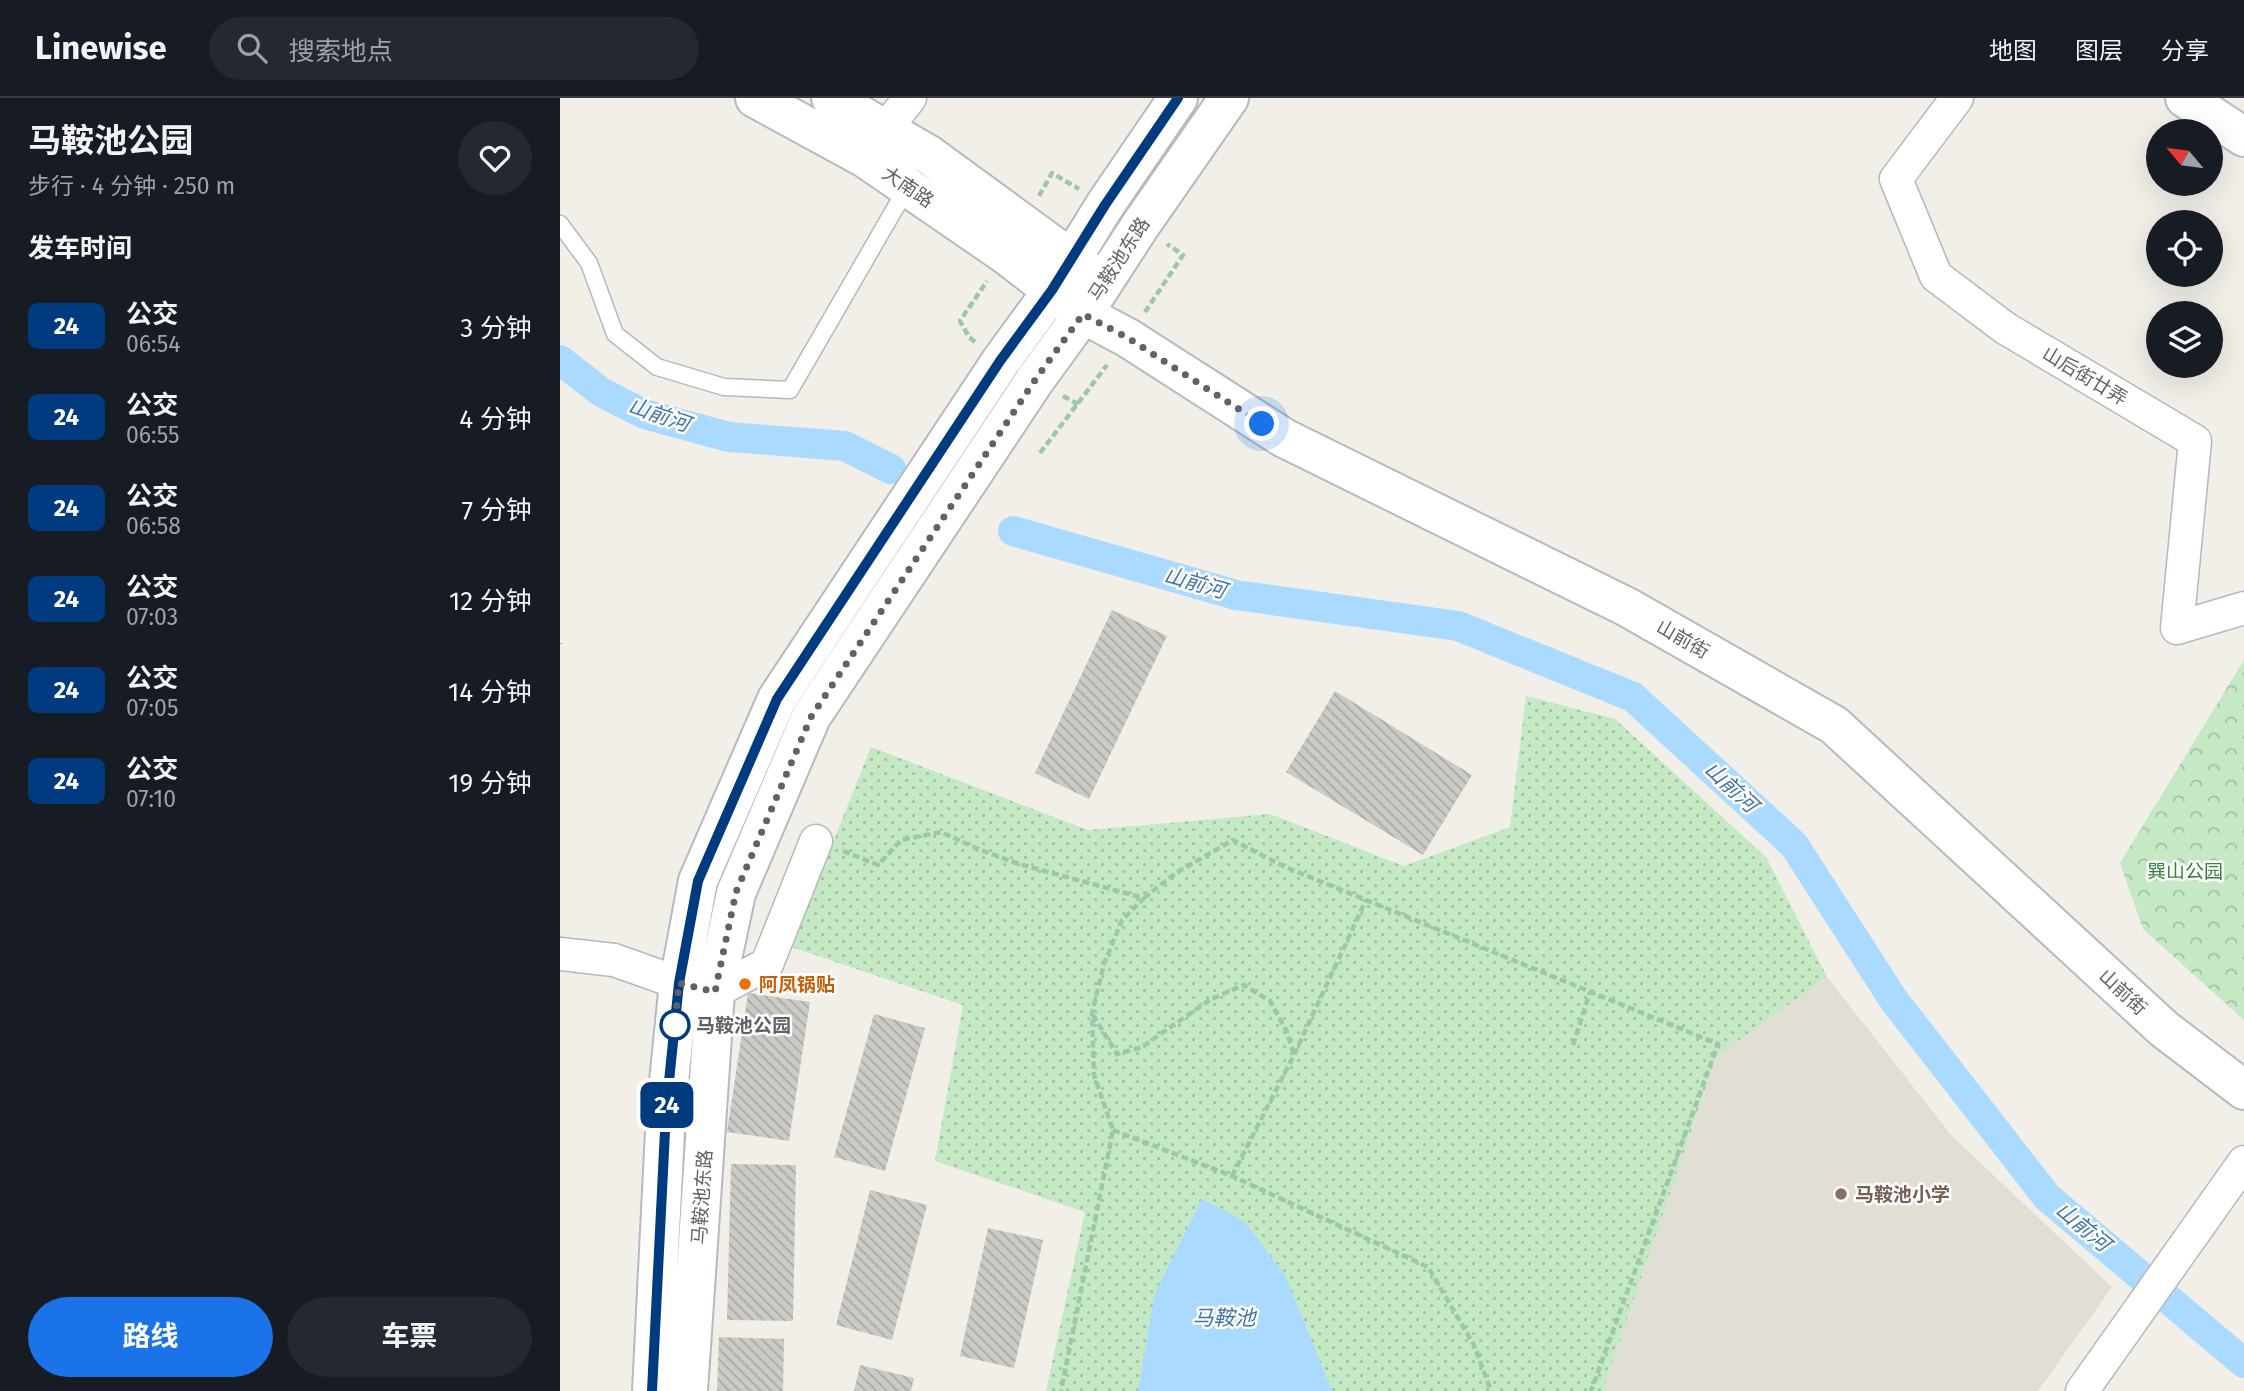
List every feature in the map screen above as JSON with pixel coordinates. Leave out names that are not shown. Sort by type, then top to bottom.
[{"type":"main road","name":"大南路","points":[[755,98],[865,158],[1005,254],[1062,275]]},
{"type":"main road","name":"大南路","points":[[831,98],[929,155],[1062,275]]},
{"type":"main road","name":"马鞍池东路","points":[[688,1391],[698,881],[777,699],[1178,98]]},
{"type":"main road","name":"马鞍池东路","points":[[652,1391],[666,1111],[697,987],[811,717],[1035,380],[1229,98]]},
{"type":"main road","points":[[2185,98],[2244,137]]},
{"type":"main road","name":"山前街","points":[[1062,275],[1093,298],[1128,338],[1284,438],[1627,607],[1833,725],[2164,1029],[2244,1090]]},
{"type":"street","points":[[886,128],[910,98]]},
{"type":"street","name":"山后街廿弄","points":[[1957,98],[1896,179],[1936,276],[2005,328],[2195,441],[2177,628],[2244,608]]},
{"type":"street","points":[[560,954],[614,960],[697,987],[767,964],[816,841]]},
{"type":"street","points":[[2082,1391],[2244,1162]]},
{"type":"lane","points":[[560,224],[589,263],[615,334],[657,367],[724,387],[790,390],[908,186]]},
{"type":"path","points":[[816,841],[878,865],[901,840],[941,832],[1020,864],[1144,898]]},
{"type":"path","points":[[1061,1391],[1113,1130],[1094,1075],[1092,1013],[1104,964],[1122,920],[1144,898],[1176,873],[1233,841],[1283,866],[1718,1044],[1591,1391]]},
{"type":"path","points":[[1232,1175],[1294,1055],[1366,900]]},
{"type":"path","points":[[1092,1013],[1117,1054],[1143,1047],[1211,999],[1244,985],[1270,1000],[1287,1032],[1294,1055]]},
{"type":"path","points":[[1573,1045],[1590,992]]},
{"type":"path","points":[[1113,1130],[1232,1175],[1428,1267],[1474,1345],[1491,1391]]},
{"type":"shaded area","name":"马鞍池小学","points":[[1827,977],[1952,1136],[2112,1287],[2038,1391],[1603,1391],[1716,1057]]},
{"type":"green space","name":"巽山公园","points":[[2244,660],[2244,1020],[2143,929],[2120,863]]},
{"type":"green space","points":[[1526,696],[1615,719],[1766,857],[1827,977],[1716,1057],[1603,1391],[1046,1391],[1085,1212],[935,1161],[963,1005],[791,947],[871,747],[1088,830],[1270,814],[1404,866],[1510,827]]},
{"type":"water","name":"马鞍池","points":[[1202,1199],[1245,1222],[1285,1275],[1332,1391],[1138,1391],[1155,1293]]},
{"type":"building","points":[[1112,610],[1167,636],[1089,799],[1035,773]]},
{"type":"building","points":[[1335,691],[1472,775],[1423,855],[1286,772]]},
{"type":"building","points":[[748,993],[810,1002],[789,1141],[727,1132]]},
{"type":"building","points":[[874,1014],[925,1028],[885,1171],[834,1157]]},
{"type":"building","points":[[731,1164],[796,1165],[793,1321],[727,1320]]},
{"type":"building","points":[[870,1190],[927,1205],[892,1340],[836,1325]]},
{"type":"building","points":[[988,1228],[1043,1240],[1014,1368],[960,1356]]},
{"type":"building","points":[[719,1337],[784,1339],[783,1391],[717,1391]]},
{"type":"building","points":[[860,1365],[914,1378],[911,1391],[854,1391]]},
{"type":"waterway","name":"山前河","points":[[560,360],[601,392],[644,414],[729,437],[845,446],[891,469]]},
{"type":"waterway","name":"山前河","points":[[1013,531],[1236,595],[1458,626],[1633,697],[1794,845],[1893,999],[2047,1197],[2244,1363]]},
{"type":"bus line","name":"24","points":[[652,1391],[666,1111],[679,983],[698,881],[777,699],[1178,98]]},
{"type":"place","name":"阿凤锅贴","points":[[745,984]]},
{"type":"place","name":"马鞍池公园","points":[[675,1025]]},
{"type":"place","name":"马鞍池小学","points":[[1841,1194]]},
{"type":"route","points":[[675,1025],[674,1034],[679,983],[715,992],[736,892],[811,717],[1035,380],[1083,314],[1128,338],[1262,424]]}]
